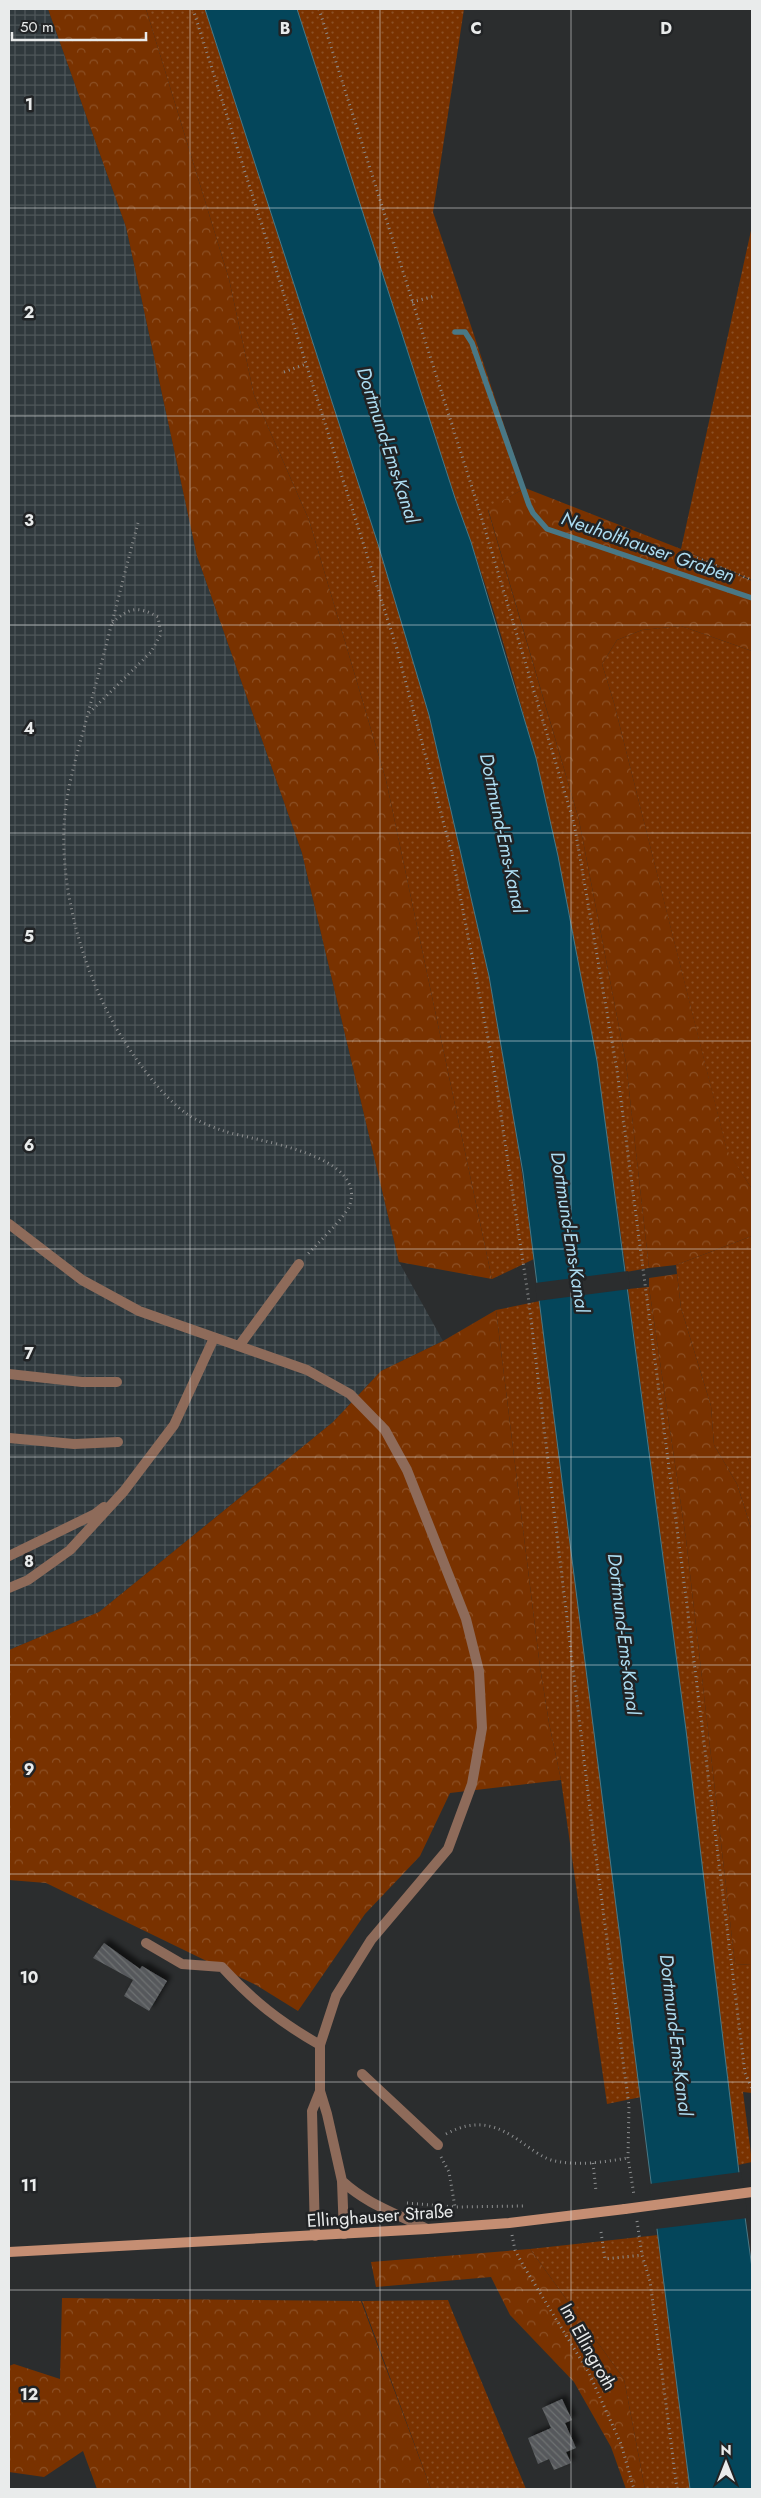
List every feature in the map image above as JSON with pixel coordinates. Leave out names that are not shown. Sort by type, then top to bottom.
[{"type":"main road","name":"Ellinghauser Straße","points":[[9,2252],[315,2236],[509,2223],[752,2192]]},
{"type":"lane","points":[[9,1224],[82,1280],[139,1311],[326,1379],[350,1394],[385,1430],[406,1470],[466,1619],[479,1671],[482,1728],[472,1784],[448,1849],[371,1940],[336,1996],[320,2045],[320,2091],[342,2181],[344,2234]]},
{"type":"lane","points":[[239,1346],[299,1264]]},
{"type":"lane","points":[[9,1588],[28,1580],[70,1550],[124,1491],[174,1425],[214,1338]]},
{"type":"lane","points":[[9,1374],[82,1382],[117,1382]]},
{"type":"lane","points":[[9,1438],[74,1444],[118,1442]]},
{"type":"lane","points":[[9,1556],[95,1514],[124,1491]]},
{"type":"lane","points":[[146,1943],[182,1964],[222,1967],[250,1998],[285,2024],[320,2045]]},
{"type":"lane","points":[[362,2074],[438,2146]]},
{"type":"lane","points":[[315,2236],[312,2111],[320,2091]]},
{"type":"lane","points":[[342,2181],[364,2200],[427,2229]]},
{"type":"path","points":[[192,9],[396,646],[447,835],[494,1069],[528,1295],[591,1824],[629,2106],[628,2158],[634,2199]]},
{"type":"path","points":[[319,9],[477,503],[574,823],[617,1070],[687,1605],[744,2073],[752,2089]]},
{"type":"path","points":[[412,302],[435,296]]},
{"type":"path","points":[[284,372],[306,364]]},
{"type":"path","points":[[138,523],[88,714],[65,813],[65,856],[72,909],[90,974],[116,1026],[150,1078],[186,1114],[222,1131],[326,1160],[342,1172],[351,1192],[349,1208],[299,1264]]},
{"type":"path","points":[[697,558],[752,580]]},
{"type":"path","points":[[88,714],[151,652],[161,634],[158,617],[145,609],[126,611],[112,623]]},
{"type":"path","points":[[455,2206],[449,2172],[439,2154],[438,2146],[445,2135],[462,2126],[486,2124],[513,2136],[532,2150],[553,2161],[593,2163],[628,2158]]},
{"type":"path","points":[[593,2163],[596,2191]]},
{"type":"path","points":[[398,2202],[455,2206],[525,2206]]},
{"type":"path","points":[[636,2216],[642,2255],[650,2281],[677,2489]]},
{"type":"path","name":"Im Ellingroth","points":[[509,2223],[515,2250],[590,2373],[610,2415],[634,2489]]},
{"type":"path","points":[[602,2232],[605,2259],[642,2255]]},
{"type":"shaded area","points":[[9,9],[48,9],[126,227],[197,556],[302,853],[399,1262],[443,1341],[381,1371],[333,1422],[99,1612],[9,1650]]},
{"type":"green space","points":[[48,9],[146,9],[229,279],[254,395],[309,520],[386,780],[492,1279],[399,1262],[302,853],[197,556],[126,227]]},
{"type":"green space","points":[[146,9],[205,9],[378,544],[429,715],[489,976],[513,1111],[534,1259],[492,1279],[386,780],[309,520],[254,395],[229,279]]},
{"type":"green space","points":[[297,9],[464,9],[433,212],[525,488],[488,510],[579,820],[626,1063],[649,1268],[626,1272],[598,1076],[581,978],[541,783],[516,687],[488,592],[455,498]]},
{"type":"green space","points":[[752,226],[752,580],[681,549]]},
{"type":"green space","points":[[525,488],[681,549],[752,581],[752,651],[681,626],[642,630],[617,640],[602,664],[614,703],[727,1150],[752,1189],[752,1236],[676,1265],[649,1268],[626,1063],[579,820],[488,509]]},
{"type":"green space","points":[[681,626],[752,651],[752,1189],[727,1151],[614,703],[602,664],[617,640],[642,630]]},
{"type":"green space","points":[[752,1236],[752,1531],[737,1484],[714,1445],[711,1406],[681,1308],[676,1265]]},
{"type":"green space","points":[[677,1274],[681,1308],[711,1406],[714,1445],[737,1484],[752,1531],[752,1965],[735,1964],[686,1539],[649,1287],[649,1278]]},
{"type":"green space","points":[[649,1287],[686,1539],[735,1964],[752,1965],[752,2093],[743,2092],[752,2162],[738,2165],[686,1730],[628,1289]]},
{"type":"green space","points":[[540,1301],[641,2097],[607,2104],[561,1780],[540,1667],[496,1310]]},
{"type":"green space","points":[[496,1310],[540,1667],[561,1780],[450,1793],[420,1856],[365,1914],[298,2011],[256,1985],[46,1883],[9,1880],[9,1650],[99,1612],[333,1422],[381,1371],[443,1341]]},
{"type":"green space","points":[[658,2235],[690,2489],[645,2489],[624,2379],[530,2249]]},
{"type":"green space","points":[[530,2249],[624,2379],[645,2489],[626,2489],[611,2447],[574,2382],[510,2315],[491,2277],[376,2287],[371,2262]]},
{"type":"green space","points":[[62,2298],[361,2301],[431,2489],[97,2489],[83,2451],[44,2477],[9,2472],[9,2366],[14,2364],[60,2379]]},
{"type":"green space","points":[[448,2300],[526,2489],[431,2489],[362,2301]]},
{"type":"water","name":"Dortmund-Ems-Kanal","points":[[205,9],[297,9],[455,498],[471,542],[536,758],[558,856],[597,1061],[686,1730],[752,2268],[752,2489],[690,2489],[523,1173],[489,976],[429,715],[378,544]]},
{"type":"pier","points":[[628,1271],[630,1289],[537,1301],[535,1283]]},
{"type":"pier","points":[[741,2172],[748,2218],[655,2229],[649,2184]]},
{"type":"building","points":[[104,1943],[140,1969],[142,1966],[167,1981],[149,2011],[124,1996],[133,1980],[93,1958]]},
{"type":"building","points":[[562,2399],[572,2420],[565,2423],[576,2448],[566,2452],[571,2463],[554,2470],[549,2459],[538,2464],[528,2438],[551,2428],[542,2408]]},
{"type":"waterway","name":"Neuholthauser Graben","points":[[455,332],[465,332],[472,343],[529,505],[533,513],[547,529],[752,598]]}]
